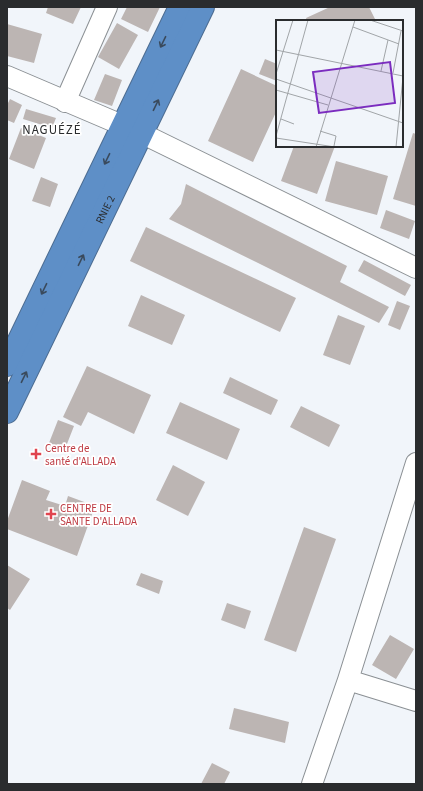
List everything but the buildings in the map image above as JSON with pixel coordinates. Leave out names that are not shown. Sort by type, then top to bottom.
[{"type":"highway","name":"RNIE 2","points":[[7,412],[133,130],[180,7]]},
{"type":"highway","name":"RNIE 2","points":[[7,365],[133,130],[203,7]]},
{"type":"street","points":[[65,102],[107,7]]},
{"type":"street","points":[[7,76],[133,130],[416,268]]},
{"type":"street","points":[[312,784],[348,680],[416,463]]},
{"type":"street","points":[[348,680],[416,701]]},
{"type":"place","name":"Centre de santé d'ALLADA","points":[[36,454]]},
{"type":"place","name":"CENTRE DE SANTE D'ALLADA","points":[[51,514]]},
{"type":"district","name":"NAGUÉZÉ","points":[[52,129]]}]
